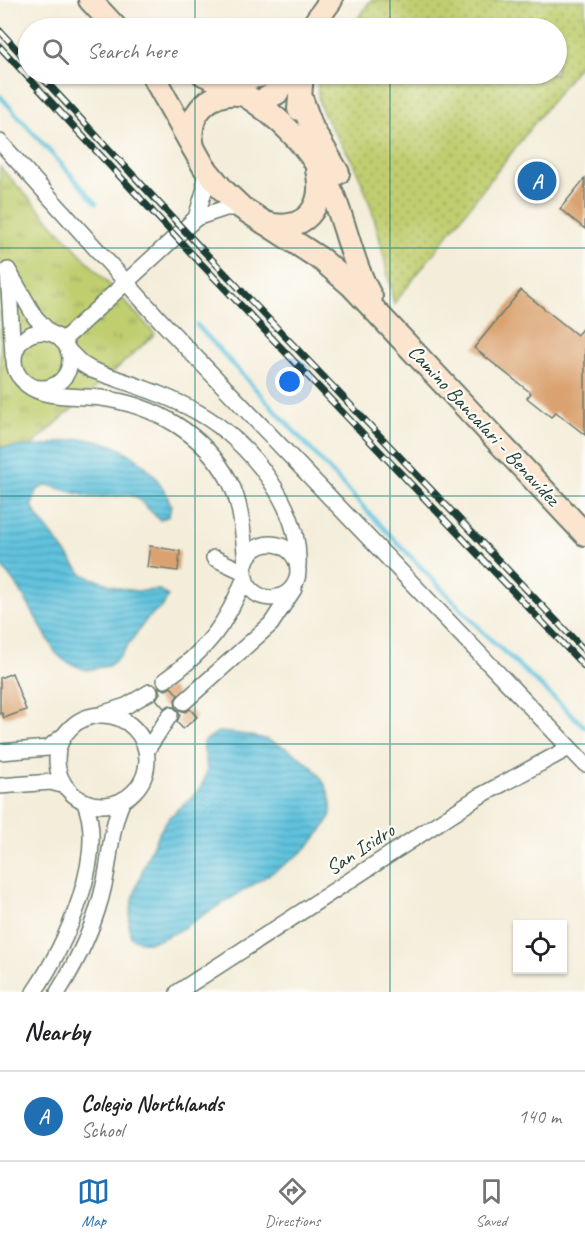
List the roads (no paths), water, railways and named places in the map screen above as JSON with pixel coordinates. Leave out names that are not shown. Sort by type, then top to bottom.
[{"type":"main road","points":[[90,0],[107,18]]},
{"type":"main road","points":[[318,18],[331,0]]},
{"type":"main road","points":[[333,18],[346,0]]},
{"type":"main road","name":"Camino Bancalari - Benavídez","points":[[158,84],[199,158],[242,208],[322,260],[383,316],[585,534]]},
{"type":"main road","name":"Camino Bancalari - Benavídez","points":[[223,84],[252,99],[301,143],[317,166],[333,194],[364,285],[383,316]]},
{"type":"main road","points":[[199,158],[190,136],[198,110],[220,94],[233,93],[252,99],[278,93],[282,84]]},
{"type":"main road","points":[[301,84],[301,143]]},
{"type":"main road","points":[[301,84],[312,128],[346,186],[354,222],[354,255]]},
{"type":"main road","points":[[264,222],[278,226],[292,225],[305,218],[315,208],[321,194],[317,166]]},
{"type":"street","points":[[0,142],[161,321],[585,764]]},
{"type":"street","points":[[196,218],[205,188],[199,158]]},
{"type":"street","points":[[60,341],[196,218],[226,208],[242,208]]},
{"type":"street","points":[[4,266],[36,317],[82,364],[201,413],[236,442],[271,482],[288,511],[299,547],[298,573],[288,603],[271,624],[184,702]]},
{"type":"street","points":[[4,266],[13,360],[16,371],[26,384],[43,393],[101,398],[132,404],[167,418],[186,431],[206,448],[230,483],[241,519],[245,570],[255,593],[270,598],[288,592],[298,573]]},
{"type":"street","points":[[13,360],[17,345],[25,338],[40,332],[60,341],[69,365],[59,382],[46,388],[26,384]]},
{"type":"street","points":[[165,680],[190,662],[219,629],[254,550],[273,544],[287,549],[298,573]]},
{"type":"street","points":[[214,558],[245,570]]},
{"type":"street","points":[[190,662],[209,682]]},
{"type":"street","points":[[0,752],[48,748],[75,723],[126,706],[150,692]]},
{"type":"street","points":[[58,992],[96,916],[110,859],[115,818],[123,800],[136,789],[145,775],[147,750],[141,735],[130,724],[116,716],[100,714]]},
{"type":"street","points":[[147,750],[170,715]]},
{"type":"street","points":[[63,736],[57,761],[65,786]]},
{"type":"street","name":"San Isidro","points":[[178,992],[478,797],[569,748]]},
{"type":"street","points":[[0,786],[51,782],[65,786],[84,801],[100,805],[123,800]]},
{"type":"street","points":[[33,992],[55,956],[79,899],[91,837],[91,822],[84,801]]},
{"type":"water","points":[[78,439],[108,444],[135,457],[156,478],[171,505],[169,516],[160,520],[136,497],[130,495],[91,497],[47,485],[37,490],[32,505],[36,514],[82,574],[118,588],[136,591],[160,590],[168,596],[163,606],[146,620],[118,659],[108,666],[86,670],[65,661],[56,653],[20,590],[0,564],[0,447],[43,446]]},
{"type":"water","points":[[218,732],[257,737],[292,751],[313,768],[325,784],[330,797],[330,817],[306,848],[267,876],[161,939],[150,942],[136,940],[131,937],[129,926],[139,879],[165,823],[202,785],[207,769],[203,742]]},
{"type":"waterway","points":[[0,96],[96,203]]},
{"type":"waterway","points":[[197,325],[367,511],[486,635],[585,727]]},
{"type":"railway","points":[[0,31],[18,51]]},
{"type":"railway","points":[[0,47],[18,66]]},
{"type":"railway","points":[[34,84],[190,252],[585,667]]},
{"type":"railway","points":[[48,84],[197,244],[585,651]]},
{"type":"place","name":"Colegio Northlands","points":[[537,181]]}]
